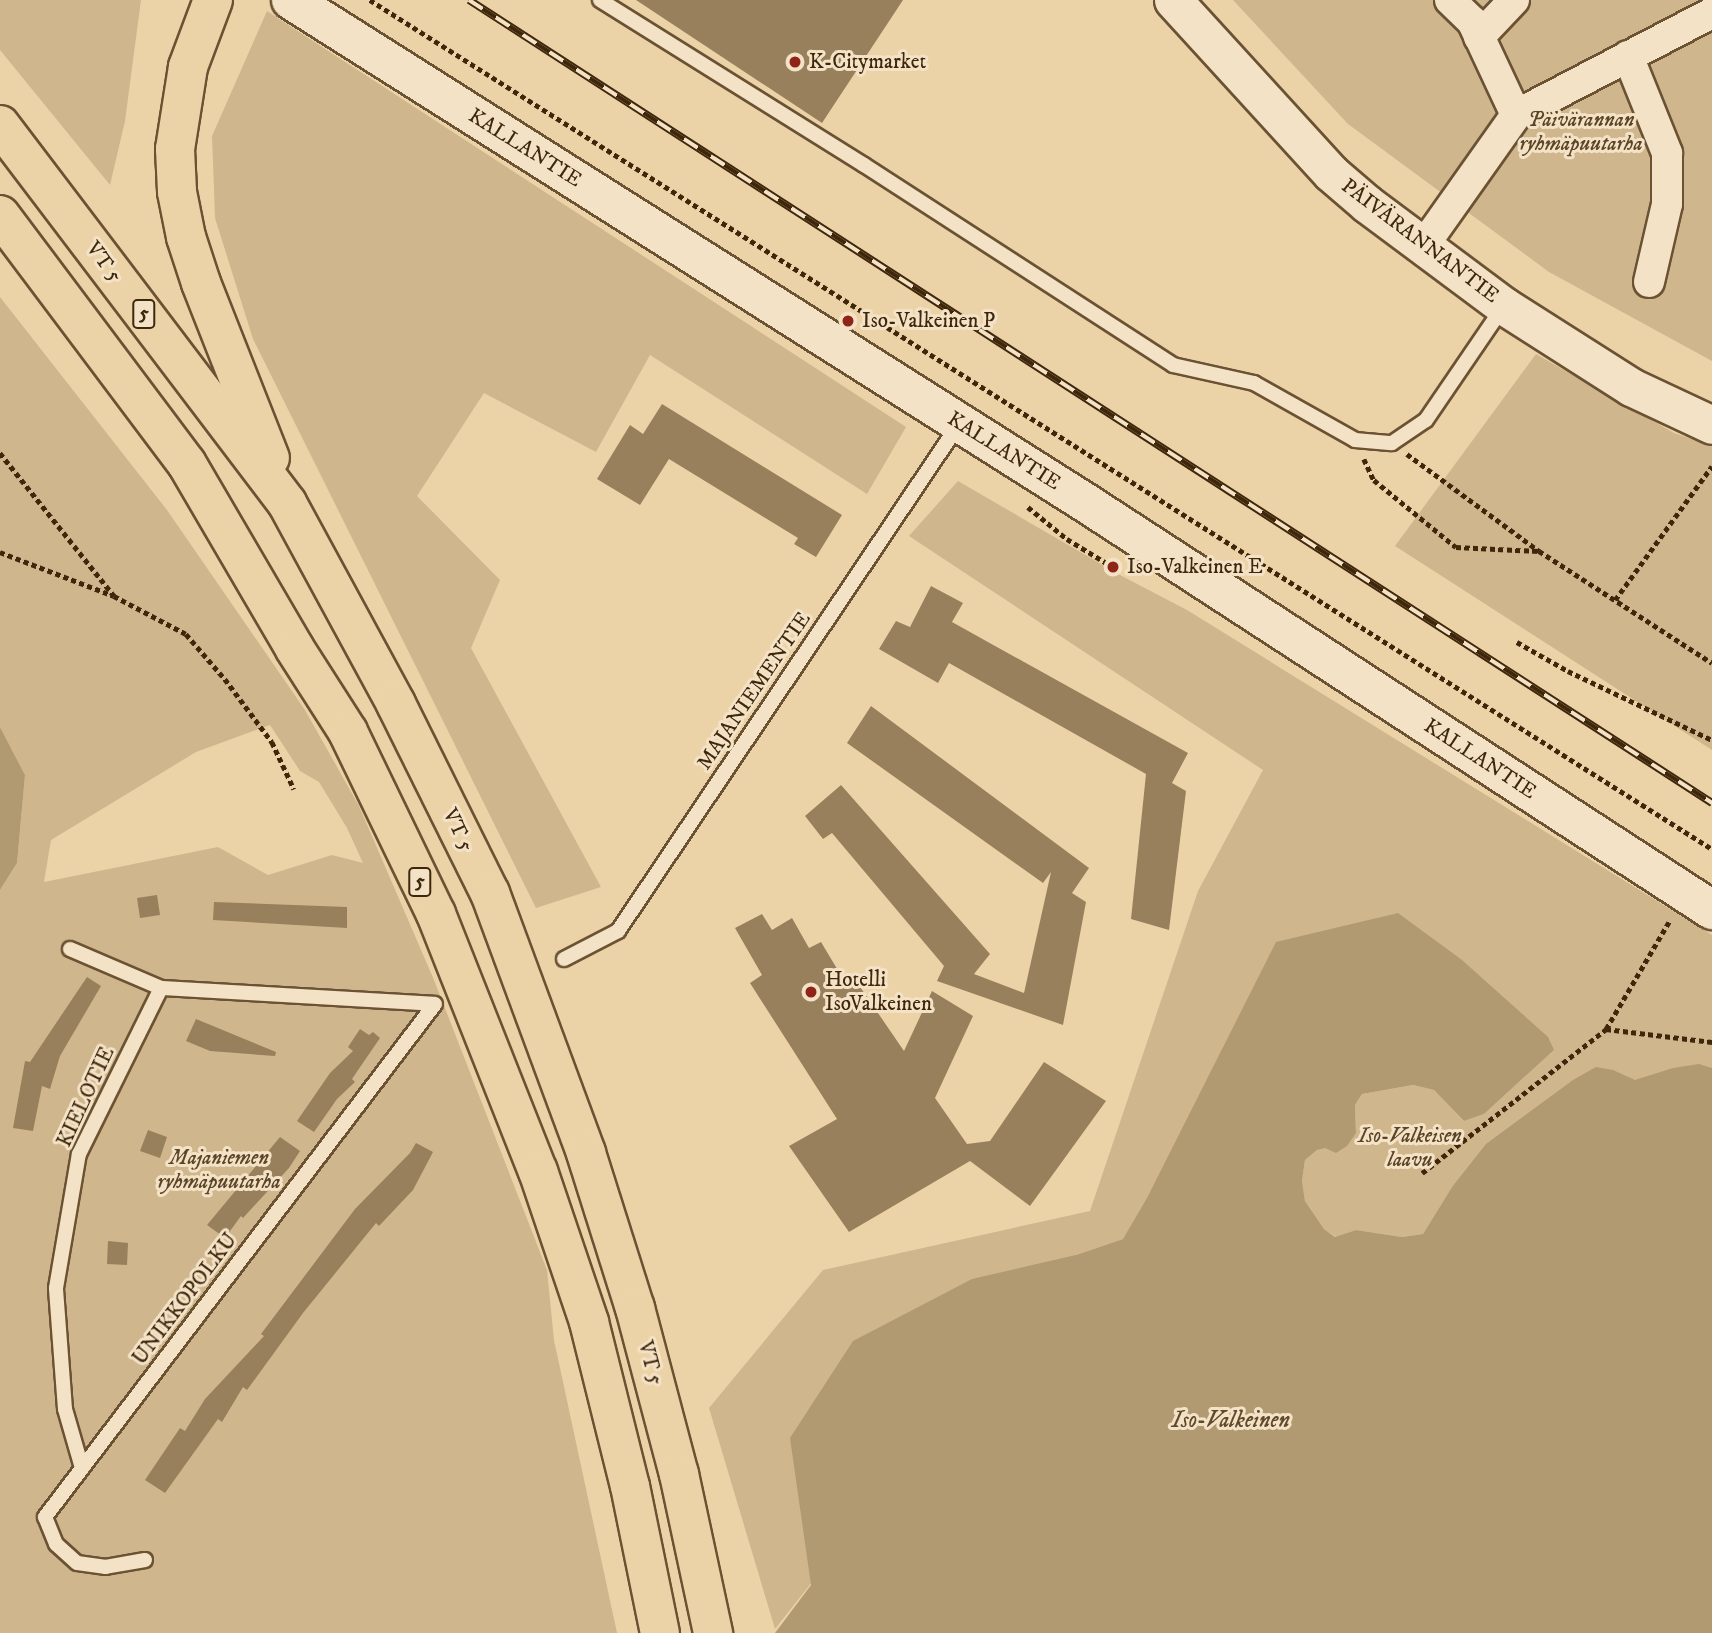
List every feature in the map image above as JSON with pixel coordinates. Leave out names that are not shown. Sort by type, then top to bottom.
[{"type":"highway","points":[[213,0],[185,80],[175,149],[177,192],[186,237],[201,282],[287,503]]},
{"type":"highway","name":"VT 5","points":[[0,125],[287,503],[396,704],[490,893],[586,1153],[635,1308],[679,1474],[713,1633]]},
{"type":"highway","name":"5","points":[[0,215],[187,464],[295,649],[348,732],[436,914],[538,1171],[589,1322],[630,1486],[660,1633]]},
{"type":"main road","name":"KALLANTIE","points":[[291,0],[960,423],[1699,902]]},
{"type":"street","name":"PÄIVÄRANNANTIE","points":[[1173,0],[1331,173],[1503,306],[1631,387],[1712,425]]},
{"type":"street","points":[[1450,0],[1472,21],[1516,115]]},
{"type":"street","points":[[1479,37],[1514,0]]},
{"type":"street","points":[[1424,245],[1516,115],[1712,13]]},
{"type":"street","points":[[1628,56],[1648,100],[1667,153],[1667,204],[1649,282]]},
{"type":"lane","points":[[600,0],[864,165],[1173,365],[1254,383],[1355,440],[1392,443],[1426,420],[1503,306]]},
{"type":"lane","name":"MAJANIEMENTIE","points":[[564,959],[618,931],[960,423]]},
{"type":"lane","points":[[70,949],[160,988]]},
{"type":"lane","name":"UNIKKOPOLKU","points":[[145,1560],[106,1567],[77,1563],[56,1544],[45,1517],[435,1004],[160,988]]},
{"type":"lane","name":"KIELOTIE","points":[[82,1468],[65,1409],[56,1288],[79,1154],[160,988]]},
{"type":"path","points":[[370,0],[1712,849]]},
{"type":"path","points":[[853,314],[858,307]]},
{"type":"path","points":[[1355,440],[1374,480],[1456,547],[1539,551]]},
{"type":"path","points":[[1392,443],[1539,551],[1712,663]]},
{"type":"path","points":[[0,453],[114,596]]},
{"type":"path","points":[[1615,600],[1712,466]]},
{"type":"path","points":[[0,552],[114,596],[186,634],[225,679],[272,742],[294,789]]},
{"type":"path","points":[[1517,642],[1568,671],[1712,740]]},
{"type":"path","points":[[1422,1173],[1606,1028],[1699,902]]},
{"type":"path","points":[[1606,1028],[1712,1042]]},
{"type":"green space","points":[[0,0],[141,0],[125,121],[110,185],[0,50]]},
{"type":"green space","name":"Päivärannan ryhmäpuutarha","points":[[1233,0],[1712,0],[1712,361],[1549,272],[1348,124]]},
{"type":"green space","points":[[267,11],[906,427],[867,494],[650,355],[596,452],[484,393],[417,496],[500,580],[471,648],[601,887],[536,908],[253,339],[215,218],[212,136]]},
{"type":"green space","name":"Majaniemen ryhmäpuutarha","points":[[0,297],[167,510],[305,710],[359,806],[434,980],[547,1270],[554,1340],[617,1633],[0,1633],[0,890],[17,863],[25,775],[0,727]],"holes":[[[270,725],[300,771],[319,782],[347,828],[363,863],[332,855],[268,875],[218,847],[44,882],[51,840],[196,752]]]},
{"type":"green space","points":[[1536,354],[1674,433],[1712,446],[1712,750],[1395,546]]},
{"type":"green space","name":"Iso-Valkeisen laavu","points":[[958,481],[1120,575],[1187,610],[1712,935],[1712,1214],[1452,1187],[1423,1234],[1402,1237],[1356,1230],[1336,1237],[1324,1229],[1305,1201],[1302,1181],[1305,1160],[1317,1150],[1356,1133],[1355,1105],[1362,1094],[1413,1085],[1434,1090],[1464,1121],[1484,1114],[1554,1050],[1383,1066],[1123,1239],[1076,1255],[982,1367],[775,1629],[709,1408],[823,1270],[1090,1211],[1198,891],[1263,770],[909,536]]},
{"type":"water","points":[[0,727],[25,775],[17,863],[0,890]]},
{"type":"water","name":"Iso-Valkeinen","points":[[1398,913],[1462,960],[1548,1037],[1554,1050],[1484,1114],[1464,1121],[1434,1090],[1413,1085],[1362,1094],[1355,1105],[1356,1133],[1347,1146],[1336,1153],[1325,1148],[1317,1150],[1305,1160],[1302,1181],[1305,1201],[1324,1229],[1335,1237],[1356,1230],[1402,1237],[1423,1234],[1452,1187],[1486,1144],[1573,1080],[1596,1067],[1613,1070],[1635,1080],[1673,1068],[1699,1064],[1712,1068],[1712,1633],[775,1633],[811,1585],[790,1438],[853,1341],[972,1279],[1076,1255],[1123,1239],[1147,1198],[1276,942]]},
{"type":"building","name":"K-Citymarket","points":[[636,0],[903,0],[822,123]]},
{"type":"building","points":[[662,404],[842,515],[816,557],[794,544],[798,538],[669,459],[640,505],[597,479],[630,425],[643,434]]},
{"type":"building","points":[[931,586],[963,603],[952,622],[1188,753],[1172,783],[1186,791],[1169,930],[1131,919],[1146,774],[949,663],[938,683],[879,649],[896,621],[910,627]]},
{"type":"building","points":[[871,706],[1089,868],[1072,893],[1086,902],[1063,1025],[937,981],[944,966],[832,833],[823,839],[805,816],[841,785],[990,954],[974,974],[1024,993],[1051,872],[1043,883],[847,743]]},
{"type":"building","points":[[157,895],[160,915],[140,918],[137,898]]},
{"type":"building","points":[[214,902],[347,907],[347,928],[213,920]]},
{"type":"building","points":[[762,914],[772,930],[792,918],[809,948],[821,942],[845,982],[854,978],[904,1051],[932,991],[973,1016],[935,1098],[967,1144],[990,1141],[1044,1062],[1106,1101],[1030,1206],[970,1161],[849,1232],[789,1146],[837,1119],[750,983],[762,975],[735,928]]},
{"type":"building","points":[[87,977],[101,986],[60,1056],[50,1089],[42,1086],[33,1131],[13,1128],[25,1061],[30,1062]]},
{"type":"building","points":[[196,1019],[276,1052],[275,1056],[210,1051],[186,1041]]},
{"type":"building","points":[[360,1029],[369,1035],[373,1032],[380,1038],[352,1079],[355,1082],[337,1099],[314,1132],[297,1121],[330,1073],[353,1051],[348,1047]]},
{"type":"building","points":[[148,1130],[167,1137],[160,1158],[140,1151]]},
{"type":"building","points":[[280,1137],[300,1151],[289,1168],[243,1218],[241,1216],[225,1238],[207,1225]]},
{"type":"building","points":[[416,1143],[433,1152],[413,1190],[379,1226],[376,1223],[303,1313],[247,1390],[243,1387],[222,1422],[218,1419],[165,1493],[145,1480],[180,1428],[185,1431],[205,1399],[264,1336],[261,1334],[355,1209],[410,1153]]},
{"type":"building","points":[[108,1241],[128,1243],[127,1265],[107,1264]]},
{"type":"railway","points":[[469,0],[1712,803]]},
{"type":"place","name":"K-Citymarket","points":[[795,62]]},
{"type":"place","name":"Iso-Valkeinen P","points":[[848,321]]},
{"type":"place","name":"Iso-Valkeinen E","points":[[1113,567]]},
{"type":"place","name":"Hotelli IsoValkeinen","points":[[811,992]]}]
